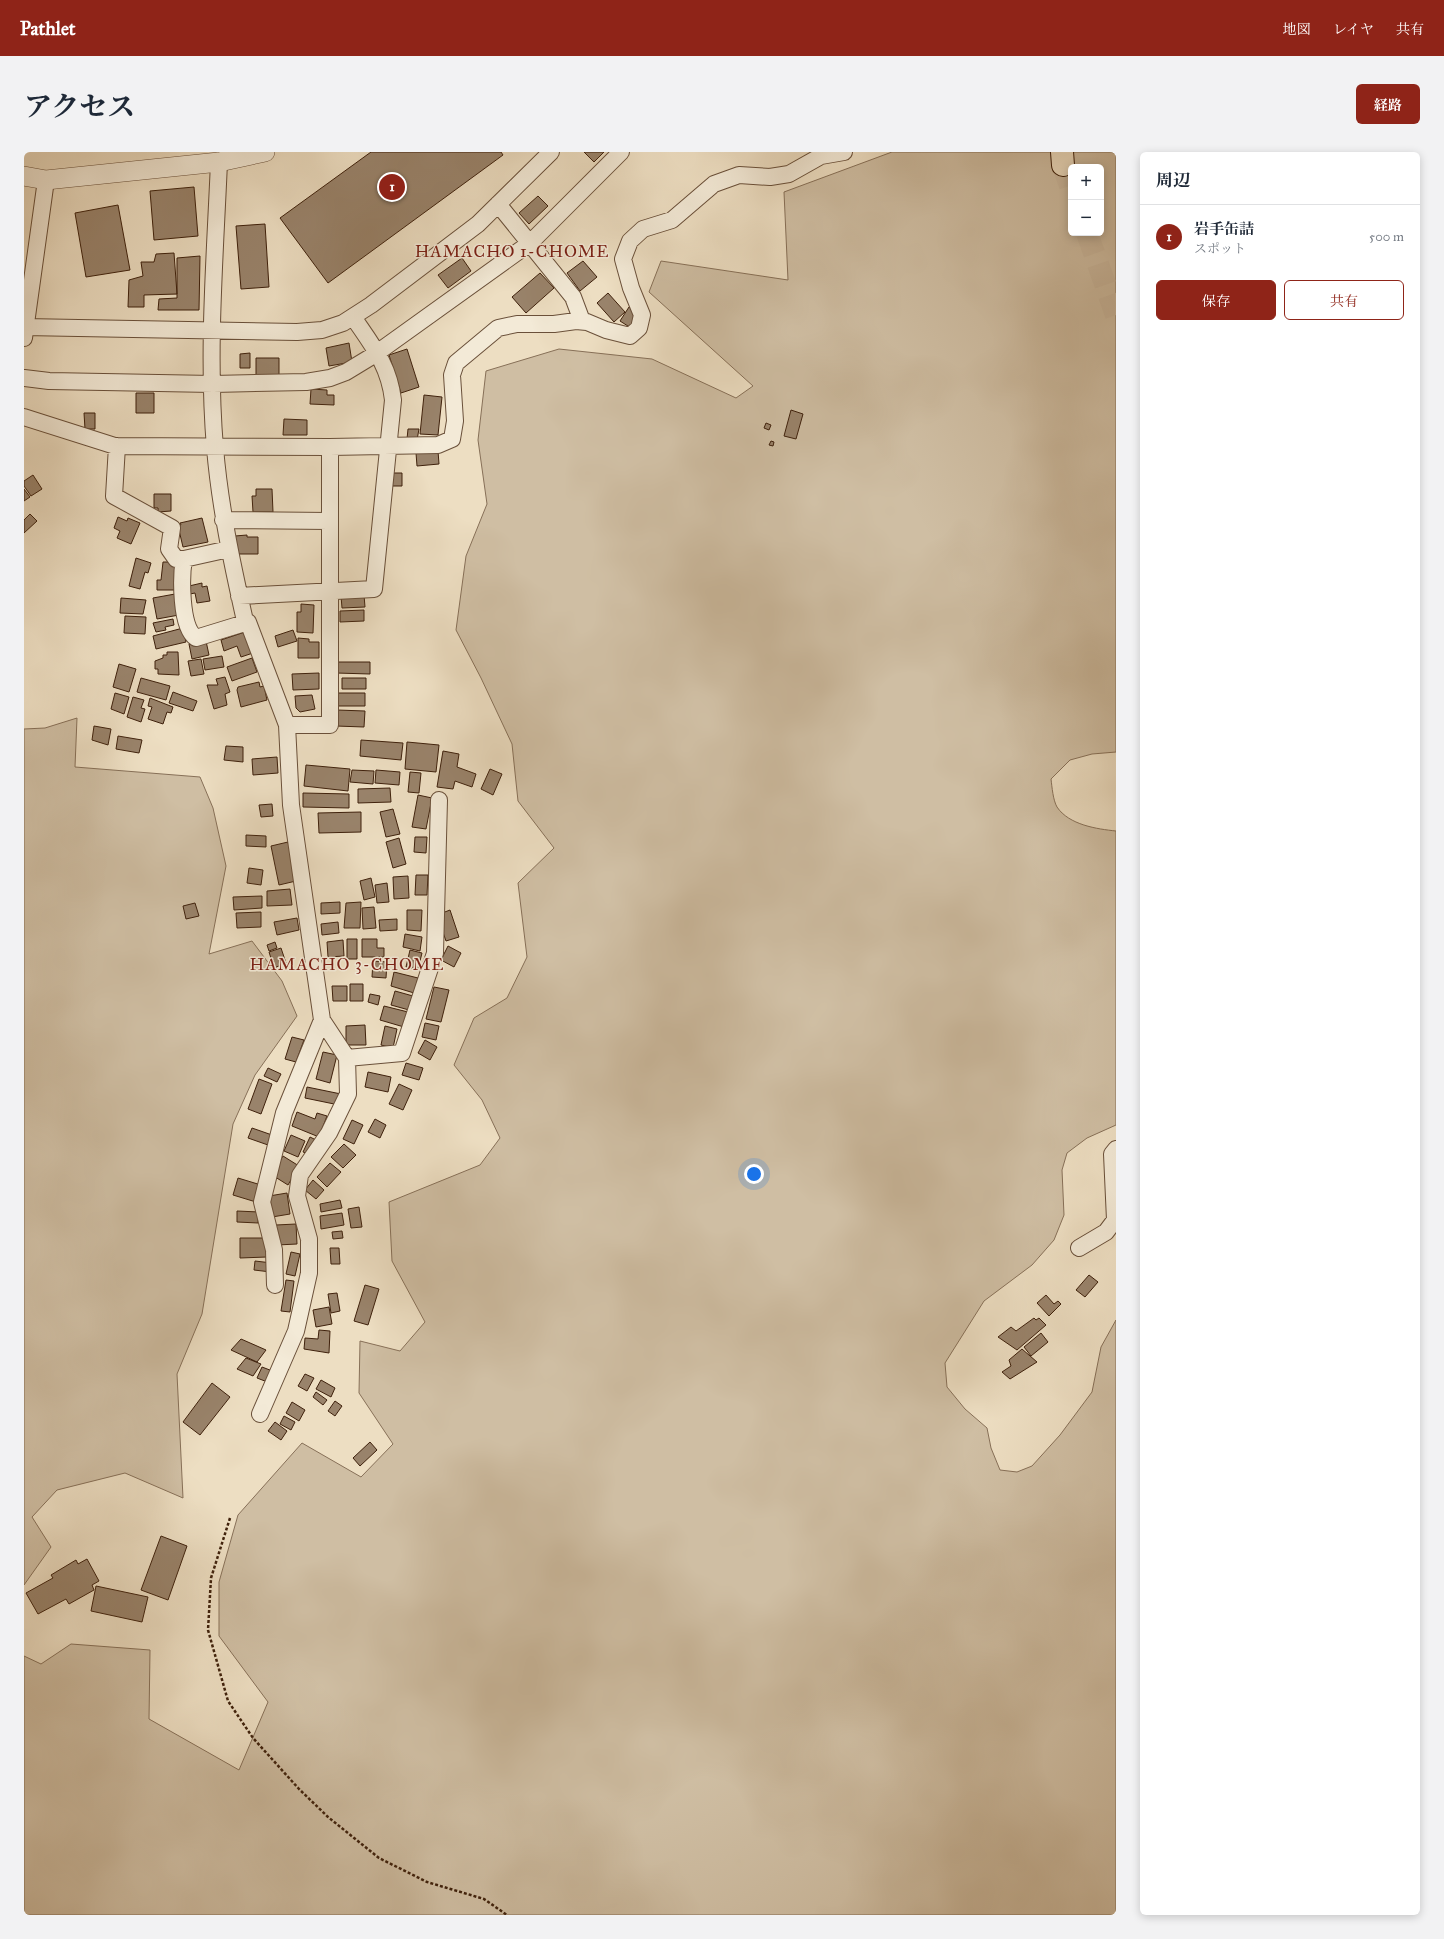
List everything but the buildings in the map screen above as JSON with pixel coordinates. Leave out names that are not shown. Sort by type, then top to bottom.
[{"type":"street","points":[[24,176],[46,180],[219,162],[264,152]]},
{"type":"street","points":[[46,180],[25,331],[322,330],[343,323],[353,317],[478,224],[551,152]]},
{"type":"street","points":[[24,378],[49,381],[213,384],[306,382],[330,378],[346,372],[377,353],[530,243],[621,152]]},
{"type":"street","points":[[24,417],[117,446],[330,447],[438,445],[452,439],[455,421],[452,375],[456,363],[498,328],[517,324],[554,324],[582,321],[606,330],[630,336],[639,328],[642,315],[631,288],[623,259],[630,241],[643,229],[672,220],[714,184],[739,175],[770,178],[789,174],[821,156],[844,152]]},
{"type":"street","points":[[219,162],[213,331],[213,384],[215,446],[223,520],[246,621],[248,622],[287,725],[291,805],[322,1020],[347,1058],[348,1094],[329,1133],[300,1175],[297,1196],[309,1239],[309,1273],[296,1331],[260,1414]]},
{"type":"street","points":[[498,204],[573,297],[582,321]]},
{"type":"street","points":[[240,596],[374,589],[393,400],[390,379],[386,367],[353,317]]},
{"type":"street","points":[[117,446],[114,496],[172,528],[169,549],[176,558],[184,559],[229,549]]},
{"type":"street","points":[[287,725],[330,725],[330,447]]},
{"type":"street","points":[[223,520],[329,521]]},
{"type":"street","points":[[184,559],[181,572],[184,612],[192,635],[196,638],[248,622]]},
{"type":"street","points":[[347,1058],[402,1053],[435,953],[439,800]]},
{"type":"street","points":[[275,1285],[274,1250],[262,1202],[284,1113],[322,1020]]},
{"type":"street","points":[[1079,1248],[1106,1232],[1114,1220],[1112,1154],[1116,1149]]},
{"type":"path","points":[[230,1518],[211,1578],[208,1630],[228,1702],[253,1738],[299,1789],[328,1817],[379,1858],[427,1882],[484,1899],[507,1915]]},
{"type":"shaded area","points":[[892,152],[1111,152],[1116,154],[1116,752],[1092,754],[1070,760],[1051,779],[1055,801],[1057,807],[1062,813],[1084,825],[1116,831],[1116,1125],[1087,1138],[1067,1153],[1062,1170],[1064,1215],[1054,1240],[1032,1265],[984,1301],[945,1363],[947,1387],[965,1409],[987,1428],[991,1448],[1000,1470],[1017,1472],[1032,1466],[1060,1435],[1092,1392],[1101,1347],[1116,1320],[1116,1915],[24,1915],[24,1656],[41,1664],[71,1644],[150,1650],[149,1719],[239,1770],[268,1702],[219,1636],[219,1582],[238,1515],[302,1443],[361,1477],[393,1444],[359,1393],[360,1341],[400,1351],[425,1322],[392,1261],[389,1202],[480,1165],[500,1138],[482,1100],[454,1065],[474,1018],[507,998],[527,957],[518,883],[554,848],[518,801],[512,744],[481,678],[456,630],[466,556],[487,504],[478,440],[486,371],[559,349],[652,359],[736,398],[753,386],[649,292],[661,261],[788,280],[784,192]]},
{"type":"shaded area","points":[[77,718],[75,767],[200,777],[213,808],[226,866],[209,954],[252,941],[282,981],[297,1016],[255,1075],[233,1124],[202,1314],[177,1374],[183,1498],[125,1473],[57,1490],[32,1517],[51,1547],[24,1585],[24,729],[45,728]]},
{"type":"tunnel","points":[[1063,165],[1068,180]]},
{"type":"tunnel","points":[[1088,236],[1116,315]]},
{"type":"place","name":"岩手缶詰","points":[[392,187]]},
{"type":"district","name":"HAMACHO 1-CHOME","points":[[512,251]]},
{"type":"district","name":"HAMACHO 3-CHOME","points":[[347,964]]}]
